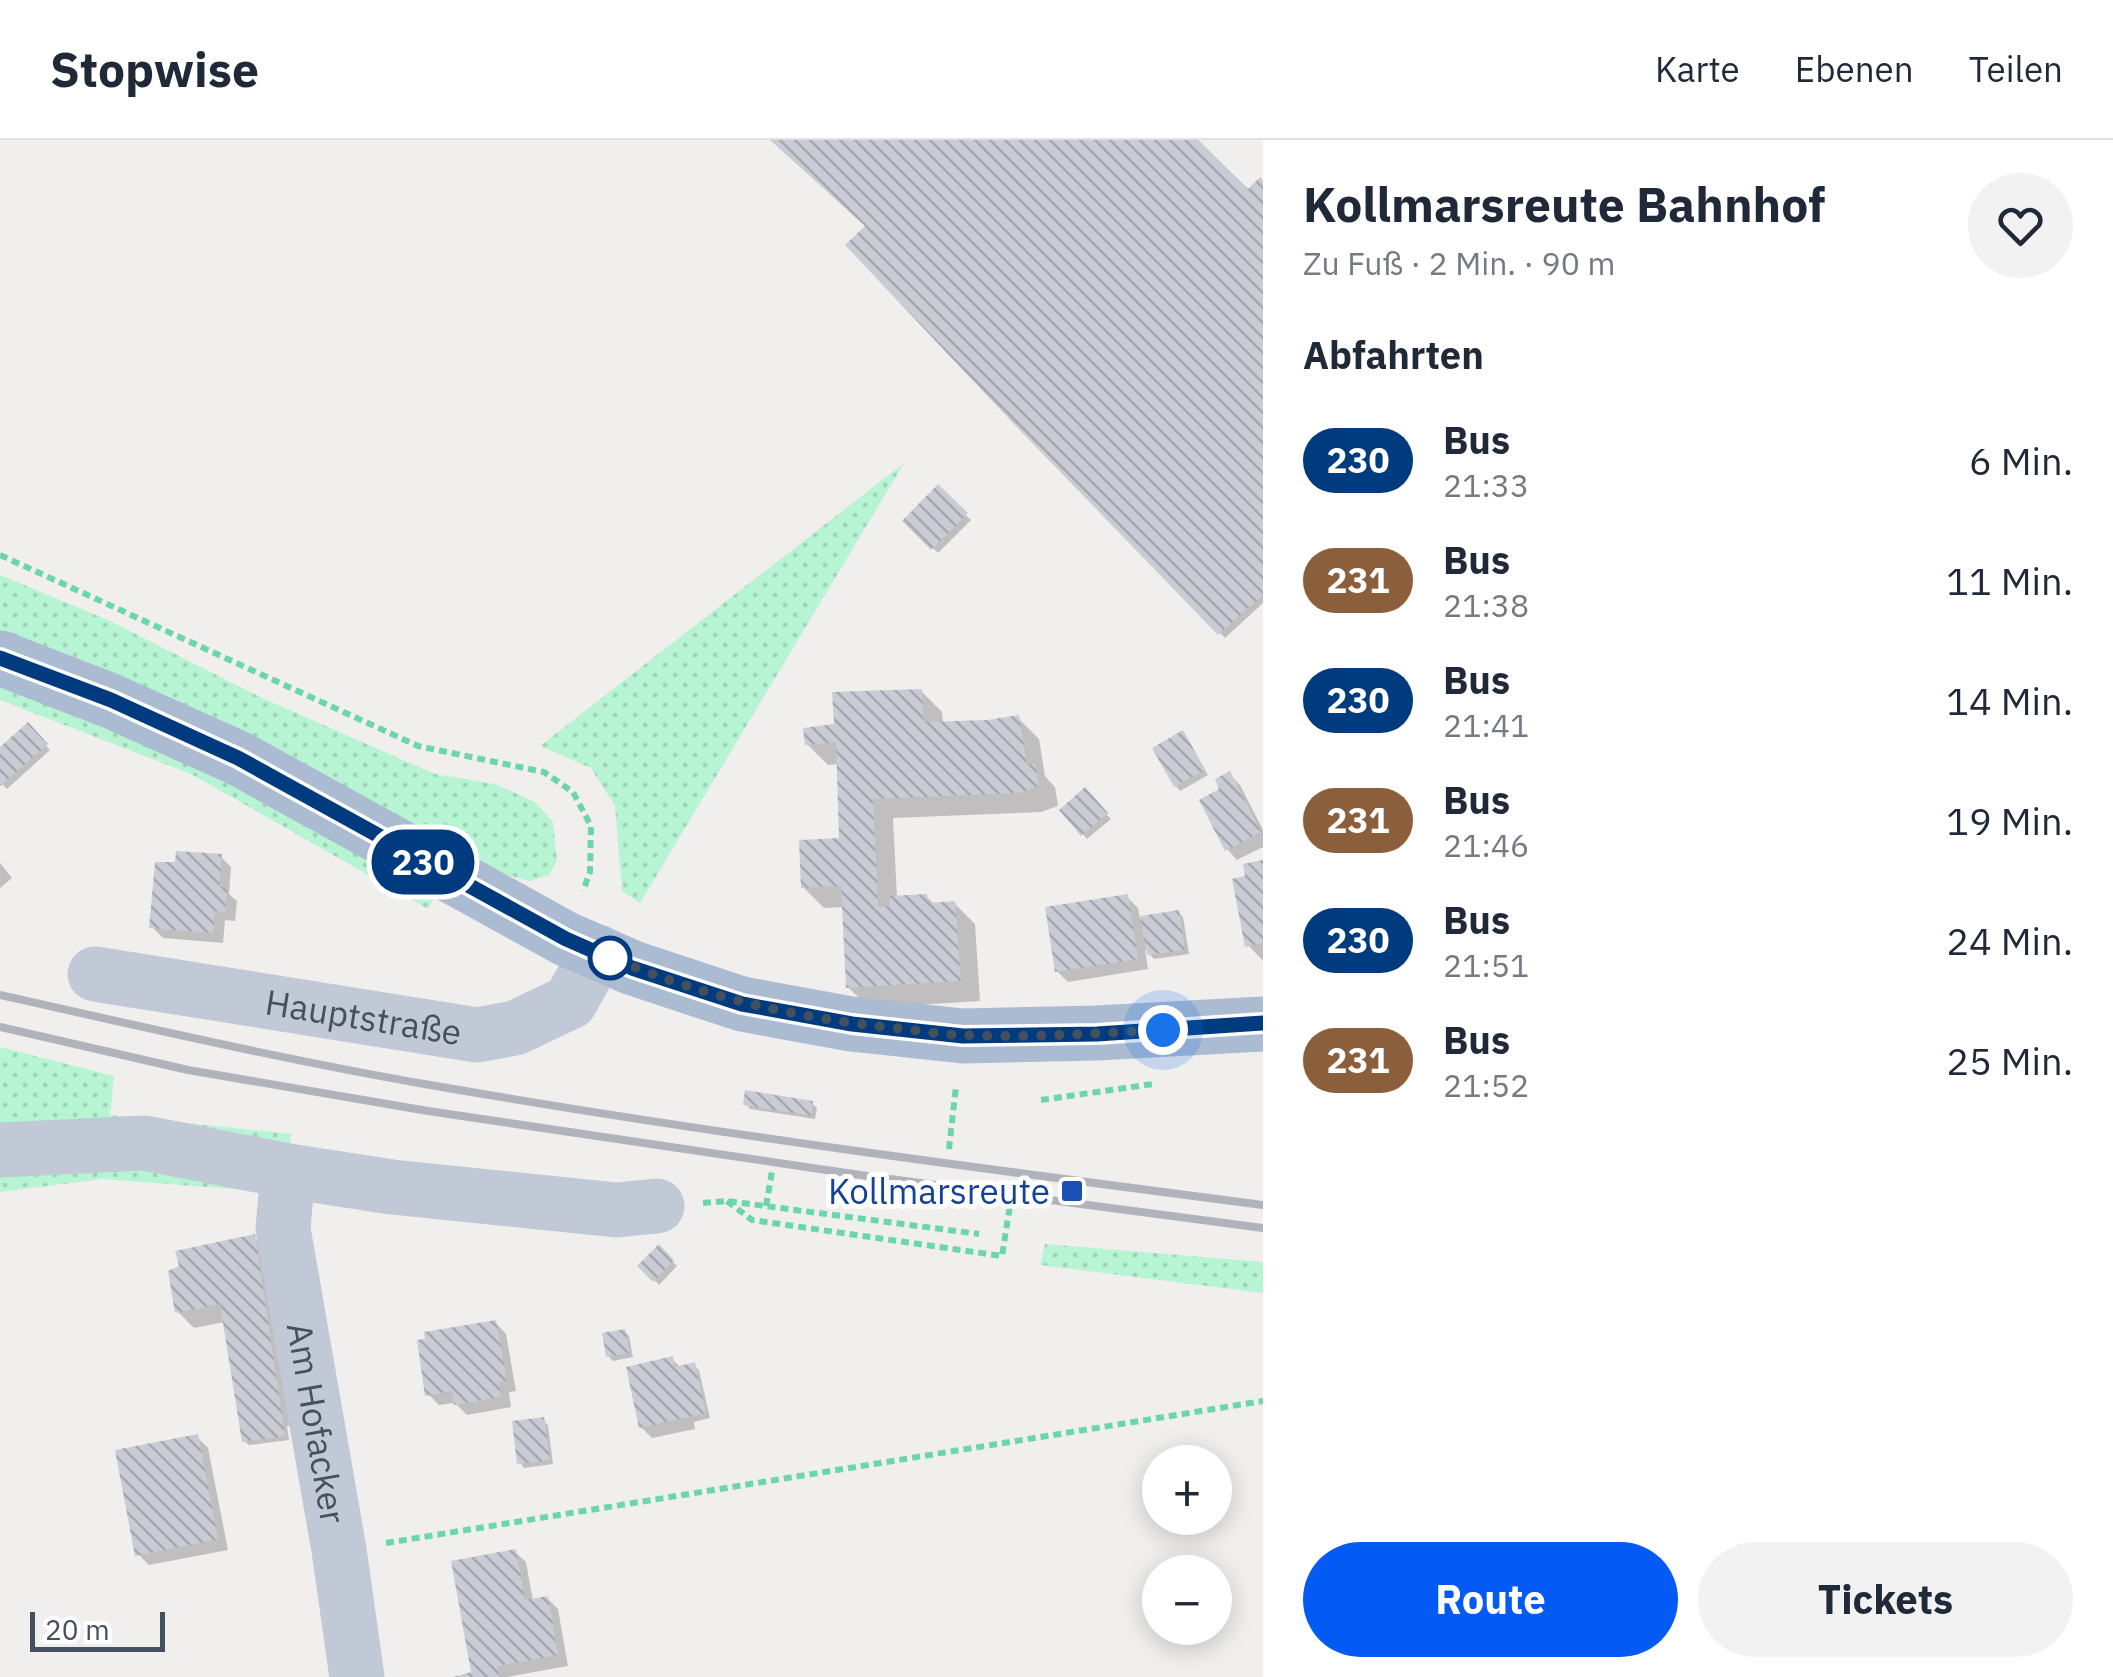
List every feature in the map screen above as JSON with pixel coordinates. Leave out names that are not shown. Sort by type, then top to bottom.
[{"type":"main road","points":[[0,658],[111,700],[238,758],[582,946],[632,968],[742,1004],[870,1026],[963,1036],[1097,1034],[1263,1024]]},
{"type":"street","name":"Hauptstraße","points":[[95,974],[477,1035],[516,1028],[570,1002],[582,946]]},
{"type":"street","points":[[0,1150],[145,1143],[392,1187],[617,1210],[657,1206]]},
{"type":"street","name":"Am Hofacker","points":[[288,1170],[283,1228],[357,1677]]},
{"type":"path","points":[[0,555],[418,746],[544,772],[574,792],[592,826],[582,946]]},
{"type":"path","points":[[949,1149],[958,1072]]},
{"type":"path","points":[[766,1206],[772,1172]]},
{"type":"path","points":[[727,1201],[752,1220],[1002,1256],[1010,1205]]},
{"type":"path","points":[[657,1206],[727,1201],[980,1234]]},
{"type":"path","points":[[339,1550],[1263,1401]]},
{"type":"green space","points":[[904,463],[640,903],[622,891],[615,806],[591,768],[540,746]]},
{"type":"green space","points":[[0,575],[108,620],[262,698],[435,774],[495,784],[535,802],[553,822],[557,861],[549,875],[530,881],[506,875],[458,853],[428,909],[191,774],[0,700]]},
{"type":"green space","points":[[0,1047],[114,1076],[110,1115],[291,1134],[285,1193],[102,1179],[0,1192]]},
{"type":"green space","points":[[1045,1244],[1263,1262],[1263,1293],[1040,1265]]},
{"type":"building","points":[[770,140],[1198,140],[1248,189],[1260,177],[1263,595],[1218,635],[845,245],[865,226]]},
{"type":"building","points":[[938,484],[968,513],[931,550],[902,521]]},
{"type":"building","points":[[922,689],[924,722],[1019,715],[1027,766],[1035,763],[1039,786],[1019,793],[873,799],[878,907],[890,906],[890,896],[927,894],[928,903],[955,901],[961,981],[846,988],[841,886],[801,888],[799,840],[839,838],[836,742],[805,745],[803,728],[834,724],[832,692]]},
{"type":"building","points":[[28,722],[48,744],[0,786],[0,747]]},
{"type":"building","points":[[1183,730],[1205,770],[1174,787],[1152,748]]},
{"type":"building","points":[[1230,771],[1261,832],[1225,851],[1199,800],[1219,789],[1215,779]]},
{"type":"building","points":[[1085,787],[1108,813],[1081,836],[1059,810]]},
{"type":"building","points":[[176,851],[222,854],[219,887],[227,888],[225,912],[215,911],[213,933],[149,928],[155,862],[175,862]]},
{"type":"building","points":[[1263,860],[1263,943],[1245,947],[1232,879],[1245,876],[1243,864]]},
{"type":"building","points":[[1128,894],[1138,959],[1055,972],[1045,907]]},
{"type":"building","points":[[1179,910],[1185,950],[1147,955],[1140,916]]},
{"type":"building","points":[[745,1090],[813,1101],[811,1116],[743,1105]]},
{"type":"building","points":[[255,1234],[285,1436],[242,1442],[220,1304],[175,1313],[168,1271],[179,1266],[175,1251]]},
{"type":"building","points":[[659,1244],[674,1260],[653,1282],[637,1266]]},
{"type":"building","points":[[496,1320],[507,1381],[499,1382],[501,1397],[454,1405],[452,1391],[425,1396],[417,1340],[425,1339],[424,1332]]},
{"type":"building","points":[[625,1329],[630,1353],[606,1357],[602,1333]]},
{"type":"building","points":[[673,1356],[675,1367],[695,1362],[706,1413],[639,1428],[626,1367]]},
{"type":"building","points":[[544,1417],[550,1460],[517,1464],[512,1421]]},
{"type":"building","points":[[198,1434],[218,1539],[135,1556],[115,1450]]},
{"type":"building","points":[[516,1549],[525,1600],[548,1596],[558,1655],[497,1666],[499,1677],[453,1677],[471,1672],[451,1561]]},
{"type":"railway","points":[[0,995],[430,1085],[846,1150],[1263,1205]]},
{"type":"railway","points":[[0,1027],[188,1070],[428,1111],[867,1176],[1263,1228]]},
{"type":"bus line","name":"230","points":[[0,658],[111,700],[238,758],[566,939],[632,968],[742,1004],[852,1024],[963,1036],[1097,1034],[1263,1023]]},
{"type":"place","name":"Kollmarsreute","points":[[1072,1191]]},
{"type":"route","points":[[610,958],[598,952],[632,968],[742,1004],[852,1024],[963,1036],[1163,1030]]}]
